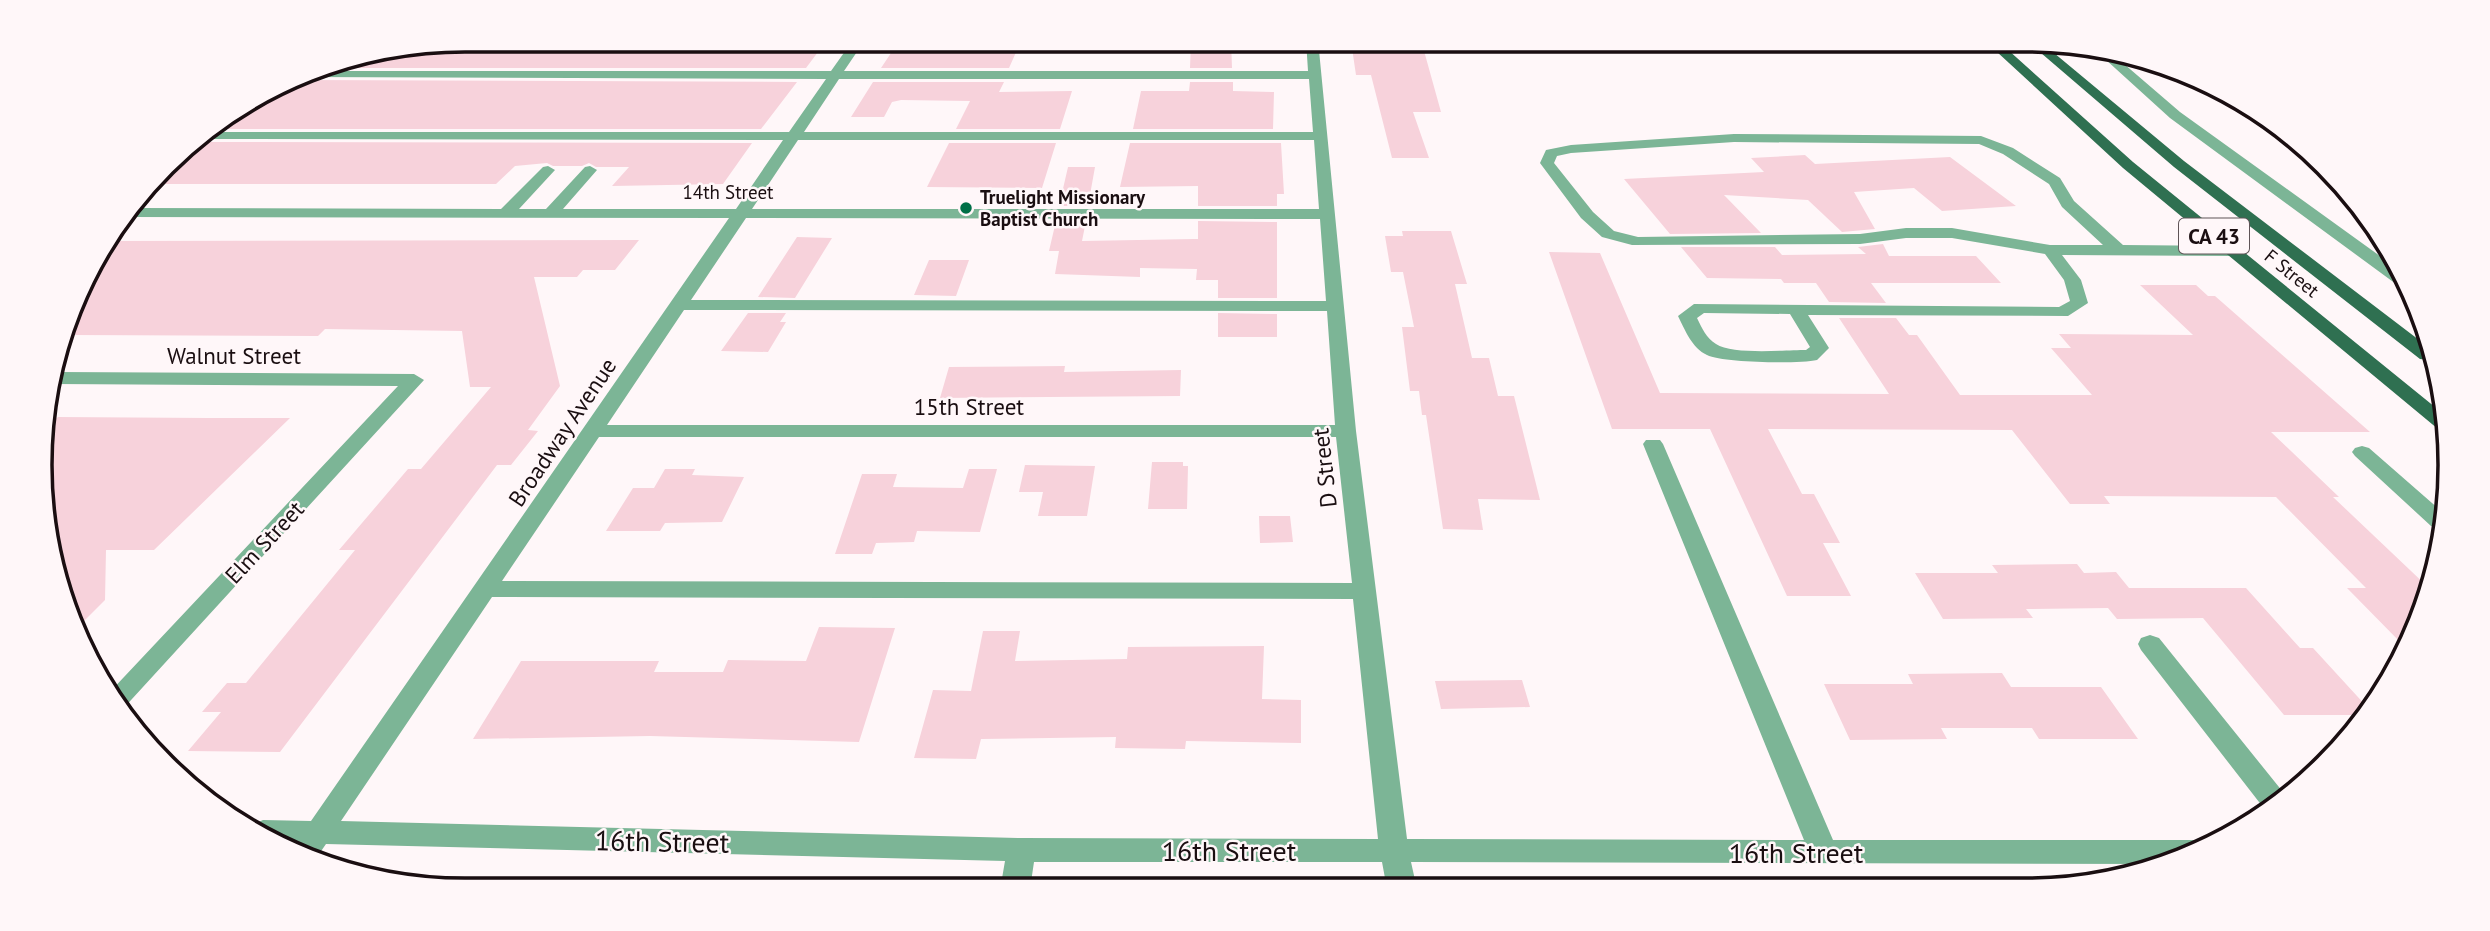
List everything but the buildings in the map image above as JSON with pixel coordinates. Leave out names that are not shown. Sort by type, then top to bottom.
[{"type":"main road","name":"F Street","points":[[2003,52],[2091,134],[2435,416]]},
{"type":"main road","name":"F Street","points":[[2047,53],[2170,157],[2421,350]]},
{"type":"street","name":"Broadway Avenue","points":[[312,842],[851,52]]},
{"type":"street","name":"D Street","points":[[1313,52],[1346,431],[1394,851],[1400,878]]},
{"type":"street","points":[[2114,63],[2175,115],[2388,270]]},
{"type":"street","points":[[330,75],[1314,75]]},
{"type":"street","points":[[217,136],[1319,136]]},
{"type":"street","points":[[2119,251],[2068,204],[2055,181],[2008,151],[1981,140],[1734,138],[1571,149],[1551,153],[1547,163],[1587,215],[1608,234],[1638,242],[1860,239],[1906,233],[1952,233],[2050,250],[2119,251],[2232,251]]},
{"type":"street","points":[[506,213],[548,170]]},
{"type":"street","points":[[551,213],[590,170]]},
{"type":"street","name":"14th Street","points":[[139,213],[1326,214]]},
{"type":"street","points":[[1796,309],[1820,348],[1810,356],[1735,355],[1713,351],[1698,338],[1687,316],[1699,308],[1796,309],[2062,312],[2079,303],[2072,280],[2050,250]]},
{"type":"street","points":[[678,305],[1335,306]]},
{"type":"street","name":"Walnut Street","points":[[62,378],[414,380]]},
{"type":"street","name":"Elm Street","points":[[122,695],[414,380]]},
{"type":"street","name":"15th Street","points":[[592,430],[1346,431]]},
{"type":"street","points":[[1653,444],[1824,852]]},
{"type":"street","points":[[2362,452],[2434,517]]},
{"type":"street","points":[[484,589],[1364,591]]},
{"type":"street","points":[[2150,644],[2271,797]]},
{"type":"street","name":"16th Street","points":[[281,835],[312,842],[1021,850],[2170,852]]},
{"type":"street","points":[[1017,878],[1021,850]]},
{"type":"place","name":"Truelight Missionary Baptist Church","points":[[966,208]]}]
